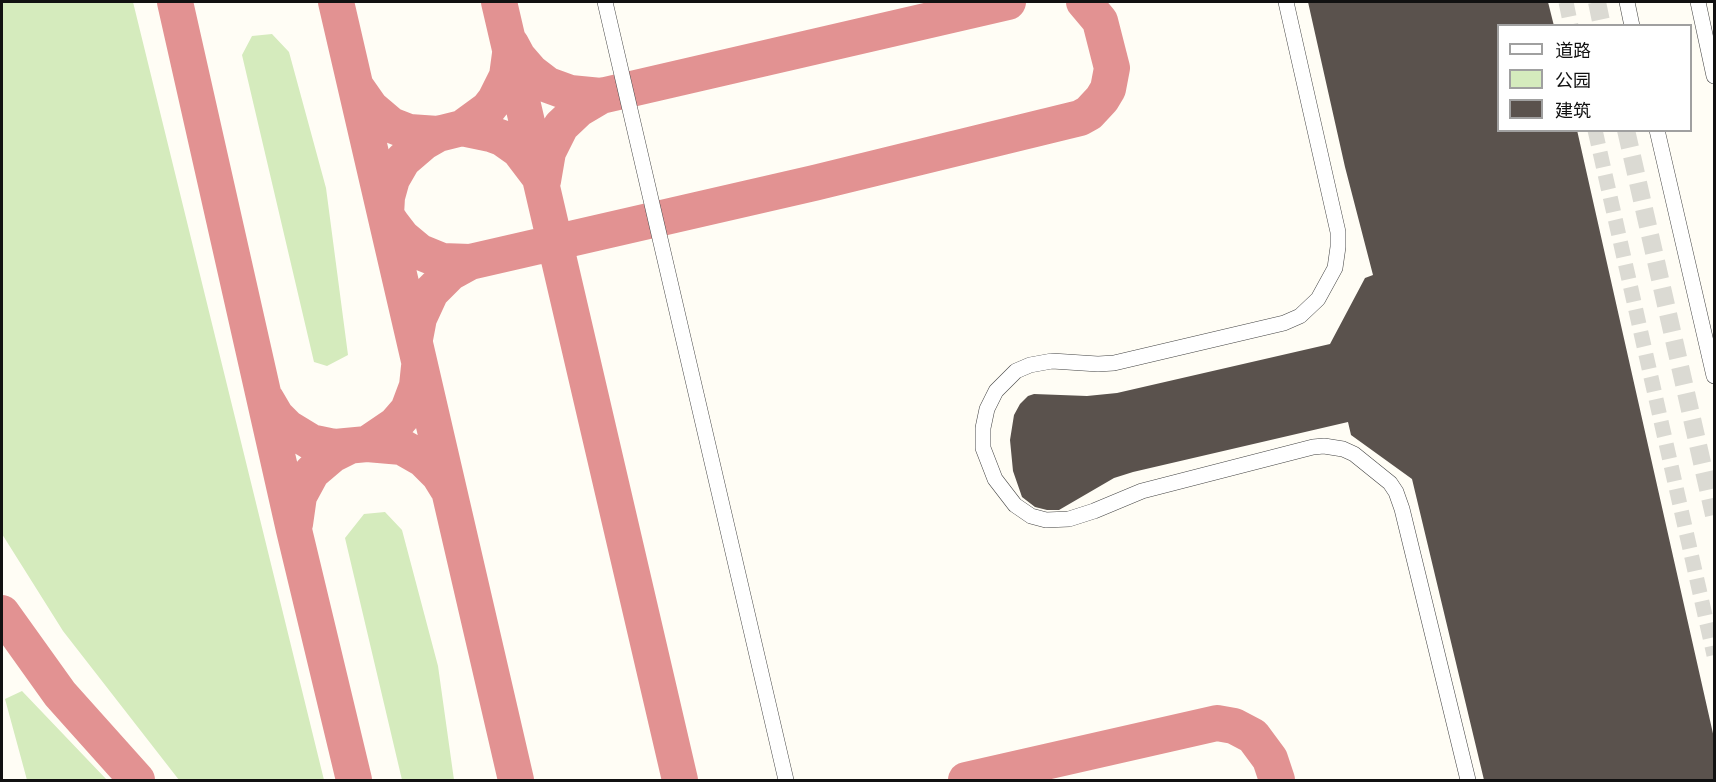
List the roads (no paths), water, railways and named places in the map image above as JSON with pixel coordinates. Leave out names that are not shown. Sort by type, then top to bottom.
[{"type":"street","points":[[605,2],[786,780]]},
{"type":"street","points":[[1286,2],[1338,232],[1335,268],[1318,299],[1300,316],[1284,323],[1114,363],[1052,361],[1030,365],[1016,371],[996,391],[987,408],[983,428],[983,448],[995,479],[1015,505],[1031,516],[1046,519],[1069,519],[1142,491],[1313,447],[1343,448],[1354,454],[1390,483],[1402,509],[1468,780]]},
{"type":"street","points":[[1626,2],[1632,24]]},
{"type":"street","points":[[1698,2],[1714,76]]},
{"type":"street","points":[[1657,132],[1714,376]]},
{"type":"tunnel","points":[[1566,2],[1571,24]]},
{"type":"tunnel","points":[[1597,2],[1602,24]]},
{"type":"tunnel","points":[[1595,132],[1714,655]]},
{"type":"tunnel","points":[[1626,132],[1714,515]]}]
